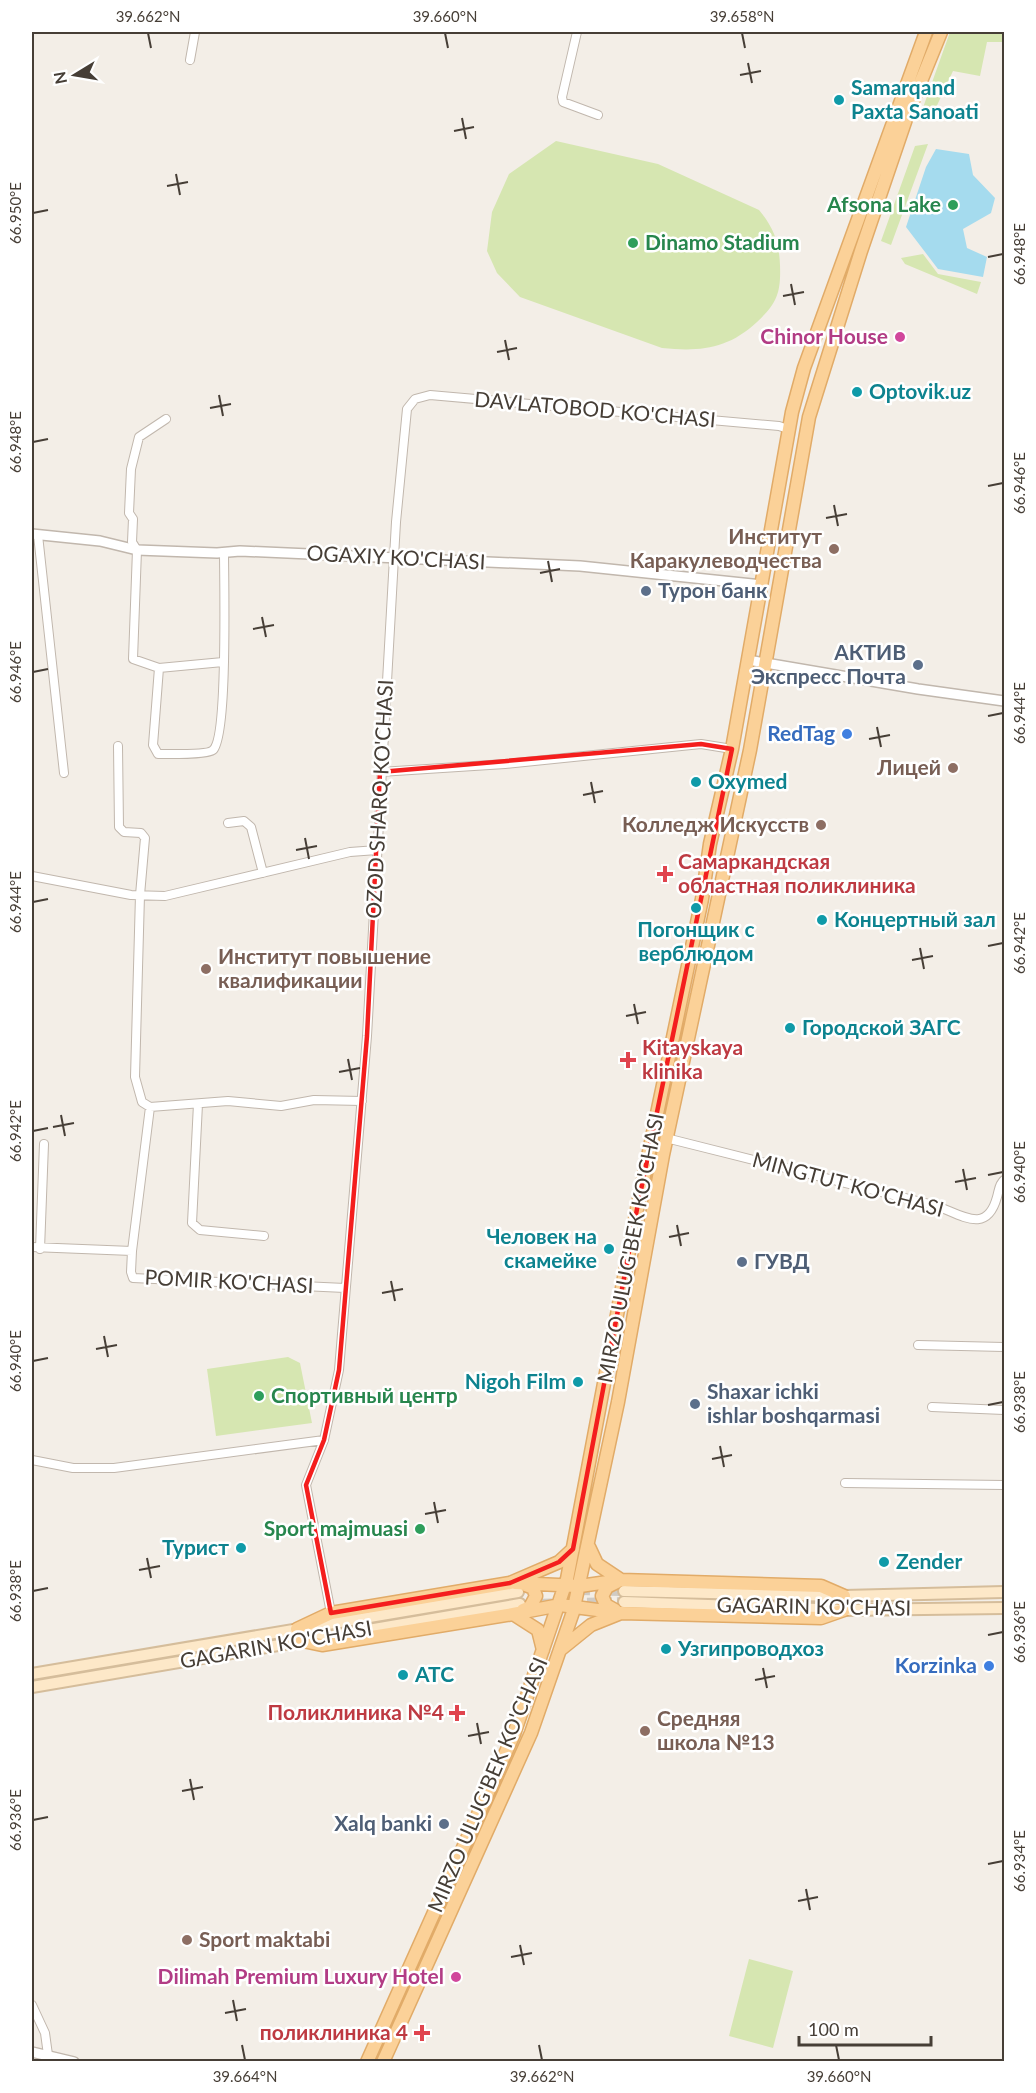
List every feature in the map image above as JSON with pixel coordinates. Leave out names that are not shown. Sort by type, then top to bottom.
[{"type":"main road","name":"MIRZO ULUG'BEK KO'CHASI","points":[[367,2061],[501,1765],[560,1605],[573,1549],[636,1209],[702,899],[710,844],[732,749],[788,429],[804,369],[926,32]]},
{"type":"main road","name":"MIRZO ULUG'BEK KO'CHASI","points":[[384,2061],[531,1732],[575,1606],[589,1547],[666,1138],[731,842],[766,662],[809,417],[861,251],[909,113],[941,32]]},
{"type":"main road","points":[[589,1547],[597,1564],[623,1596]]},
{"type":"main road","points":[[298,1634],[331,1613],[510,1582],[559,1562],[573,1549]]},
{"type":"main road","points":[[510,1582],[580,1586],[623,1596],[821,1618],[844,1610]]},
{"type":"main road","points":[[298,1634],[322,1645],[530,1607],[536,1596],[533,1588],[510,1582]]},
{"type":"main road","points":[[517,1609],[575,1606],[623,1596],[821,1586],[844,1596]]},
{"type":"main road","name":"GAGARIN KO'CHASI","points":[[32,1687],[518,1592]]},
{"type":"main road","name":"GAGARIN KO'CHASI","points":[[844,1596],[1005,1592]]},
{"type":"main road","points":[[559,1650],[623,1596]]},
{"type":"main road","name":"GAGARIN KO'CHASI","points":[[844,1610],[1005,1608]]},
{"type":"main road","points":[[517,1609],[538,1630],[542,1638],[543,1655]]},
{"type":"main road","name":"GAGARIN KO'CHASI","points":[[32,1674],[298,1634]]},
{"type":"street","points":[[190,60],[195,32]]},
{"type":"street","points":[[577,32],[562,97],[563,102],[598,115]]},
{"type":"street","name":"DAVLATOBOD KO'CHASI","points":[[407,408],[415,399],[429,395],[779,426],[788,429]]},
{"type":"street","name":"OZOD SHARQ KO'CHASI","points":[[331,1613],[306,1485],[324,1440],[339,1370],[362,1101],[397,499],[407,408]]},
{"type":"street","points":[[166,419],[139,437],[134,452],[129,513],[133,519],[132,542],[138,550],[133,659],[159,668],[223,662]]},
{"type":"street","points":[[35,534],[64,773]]},
{"type":"street","name":"OGAXIY KO'CHASI","points":[[35,534],[100,542],[138,550],[395,557],[580,566],[762,585]]},
{"type":"street","points":[[159,668],[155,751],[158,754],[209,752],[216,745],[224,698],[224,552]]},
{"type":"street","points":[[748,660],[918,689],[1005,700]]},
{"type":"street","points":[[381,772],[505,764],[693,745],[732,749]]},
{"type":"street","points":[[118,746],[119,828],[124,832],[141,833],[145,838],[140,895],[135,1077],[137,1091],[142,1102],[150,1107],[228,1101],[281,1106],[314,1100],[362,1101]]},
{"type":"street","points":[[228,823],[244,821],[251,827],[263,873]]},
{"type":"street","points":[[32,876],[140,895],[165,896],[350,852],[377,850]]},
{"type":"street","points":[[198,1104],[192,1223],[200,1230],[264,1236]]},
{"type":"street","points":[[132,1251],[150,1107]]},
{"type":"street","name":"MINGTUT KO'CHASI","points":[[666,1138],[937,1206],[973,1220],[986,1218],[993,1212],[1000,1184],[1005,1180]]},
{"type":"street","points":[[34,1249],[44,1144]]},
{"type":"street","name":"POMIR KO'CHASI","points":[[34,1249],[132,1251],[131,1272],[136,1279],[345,1288]]},
{"type":"street","points":[[918,1345],[1005,1347]]},
{"type":"street","points":[[932,1407],[1005,1410]]},
{"type":"street","points":[[32,1460],[73,1468],[114,1468],[324,1440]]},
{"type":"street","points":[[845,1484],[1005,1485]]},
{"type":"street","points":[[32,2005],[53,2058]]},
{"type":"street","points":[[32,2052],[74,2061]]},
{"type":"highlighted area","points":[[701,744],[732,749],[637,1209],[573,1549],[559,1562],[510,1583],[331,1613],[306,1485],[324,1440],[339,1370],[367,1036],[380,772]]},
{"type":"green space","points":[[950,32],[1004,32],[1004,42],[987,42],[980,76],[953,71],[933,114],[920,116]]},
{"type":"green space","name":"Dinamo Stadium","points":[[556,141],[658,164],[759,210],[772,229],[779,257],[778,290],[769,309],[746,331],[724,343],[701,349],[676,349],[662,348],[520,297],[497,273],[487,251],[492,212],[509,174]]},
{"type":"green space","points":[[928,144],[891,245],[881,241],[915,146]]},
{"type":"green space","points":[[923,254],[938,274],[981,282],[977,294],[905,264],[901,258]]},
{"type":"green space","name":"Спортивный центр","points":[[288,1357],[300,1363],[312,1423],[216,1436],[207,1369]]},
{"type":"green space","points":[[749,1959],[793,1971],[773,2048],[729,2036]]},
{"type":"water","name":"Afsona Lake","points":[[936,149],[969,154],[973,175],[995,198],[991,213],[963,229],[967,248],[987,257],[983,277],[938,269],[906,227],[926,167]]},
{"type":"tunnel","points":[[580,1590],[624,1591]]},
{"type":"tunnel","points":[[527,1604],[624,1602]]},
{"type":"place","name":"Samarqand Paxta Sanoati","points":[[839,100]]},
{"type":"place","name":"Afsona Lake","points":[[953,205]]},
{"type":"place","name":"Dinamo Stadium","points":[[633,243]]},
{"type":"place","name":"Chinor House","points":[[900,337]]},
{"type":"place","name":"Optovik.uz","points":[[857,392]]},
{"type":"place","name":"Институт Каракулеводчества","points":[[834,549]]},
{"type":"place","name":"Турон банк","points":[[646,591]]},
{"type":"place","name":"АКТИВ Экспресс Почта","points":[[918,665]]},
{"type":"place","name":"RedTag","points":[[847,734]]},
{"type":"place","name":"Лицей","points":[[953,768]]},
{"type":"place","name":"Oxymed","points":[[696,782]]},
{"type":"place","name":"Колледж Искусств","points":[[821,825]]},
{"type":"place","name":"Самаркандская областная поликлиника","points":[[665,874]]},
{"type":"place","name":"Погонщик с верблюдом","points":[[696,908]]},
{"type":"place","name":"Концертный зал","points":[[822,920]]},
{"type":"place","name":"Институт повышение квалификации","points":[[206,969]]},
{"type":"place","name":"Городской ЗАГС","points":[[790,1028]]},
{"type":"place","name":"Kitayskaya klinika","points":[[628,1060]]},
{"type":"place","name":"Человек на скамейке","points":[[609,1249]]},
{"type":"place","name":"ГУВД","points":[[742,1262]]},
{"type":"place","name":"Nigoh Film","points":[[578,1382]]},
{"type":"place","name":"Спортивный центр","points":[[259,1396]]},
{"type":"place","name":"Shaxar ichki ishlar boshqarmasi","points":[[695,1404]]},
{"type":"place","name":"Sport majmuasi","points":[[420,1529]]},
{"type":"place","name":"Турист","points":[[241,1548]]},
{"type":"place","name":"Zender","points":[[884,1562]]},
{"type":"place","name":"Узгипроводхоз","points":[[666,1649]]},
{"type":"place","name":"Korzinka","points":[[989,1666]]},
{"type":"place","name":"ATC","points":[[403,1675]]},
{"type":"place","name":"Поликлиника №4","points":[[457,1713]]},
{"type":"place","name":"Средняя школа №13","points":[[645,1731]]},
{"type":"place","name":"Xalq banki","points":[[444,1824]]},
{"type":"place","name":"Sport maktabi","points":[[187,1940]]},
{"type":"place","name":"Dilimah Premium Luxury Hotel","points":[[456,1977]]},
{"type":"place","name":"поликлиника 4","points":[[422,2033]]}]
